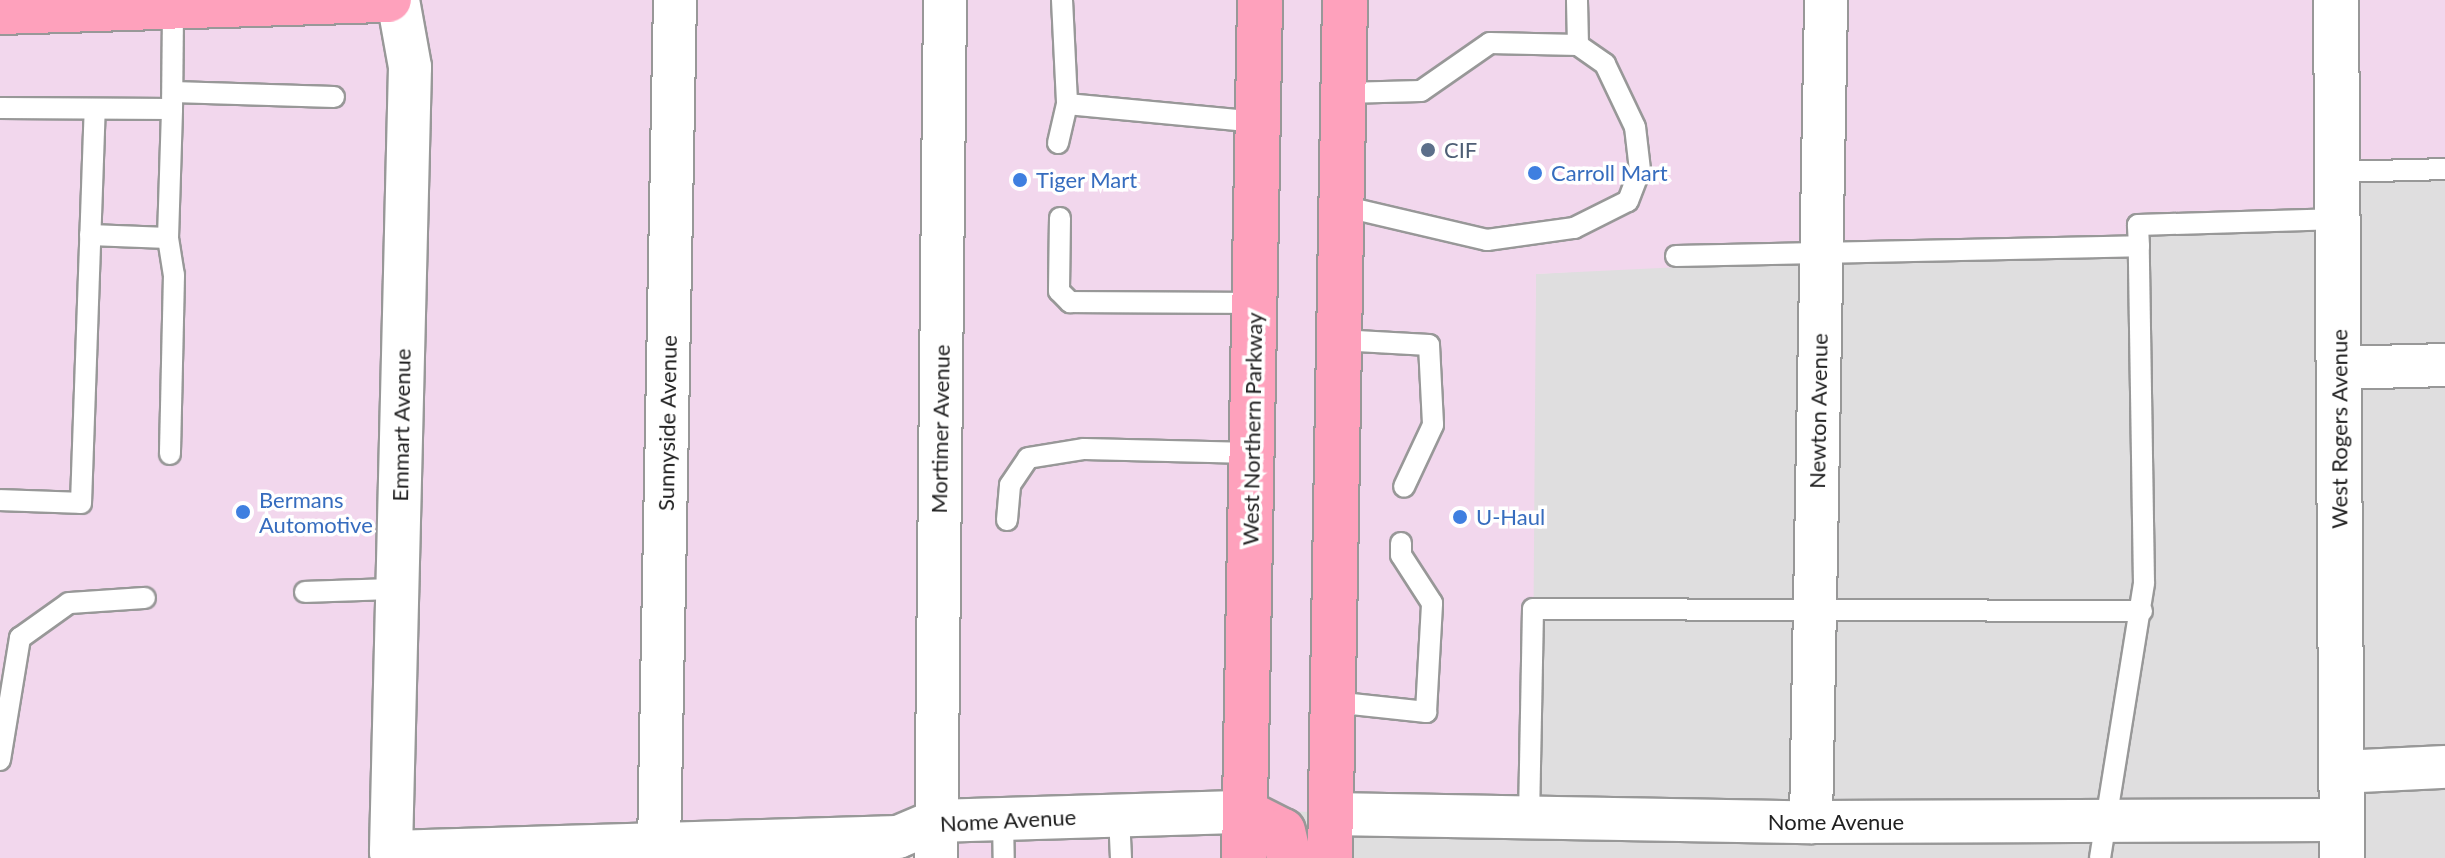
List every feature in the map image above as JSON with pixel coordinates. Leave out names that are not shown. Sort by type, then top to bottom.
[{"type":"main road","points":[[0,12],[92,4],[173,6],[389,0]]},
{"type":"main road","name":"West Northern Parkway","points":[[1244,858],[1260,0]]},
{"type":"main road","points":[[1330,858],[1345,0]]},
{"type":"main road","points":[[1245,812],[1283,831],[1289,858]]},
{"type":"street","name":"Emmart Avenue","points":[[390,855],[410,67],[398,0]]},
{"type":"street","name":"Sunnyside Avenue","points":[[659,847],[675,0]]},
{"type":"street","name":"Mortimer Avenue","points":[[936,839],[945,0]]},
{"type":"street","name":"Newton Avenue","points":[[1811,822],[1826,0]]},
{"type":"street","name":"West Rogers Avenue","points":[[2336,0],[2340,172],[2342,839]]},
{"type":"street","points":[[2339,368],[2445,365]]},
{"type":"street","points":[[2341,772],[2445,767]]},
{"type":"street","name":"Nome Avenue","points":[[390,855],[898,837],[1003,838],[1119,816],[1245,812]]},
{"type":"street","name":"Nome Avenue","points":[[1331,814],[1811,822],[2100,840],[2342,839]]},
{"type":"lane","points":[[1058,143],[1067,104],[1062,0]]},
{"type":"lane","points":[[1577,0],[1578,45]]},
{"type":"lane","points":[[170,454],[174,275],[168,238],[173,6]]},
{"type":"lane","points":[[1342,206],[1487,240],[1605,217],[1628,201],[1640,170],[1635,127],[1605,64],[1578,45],[1490,43],[1421,91],[1344,93]]},
{"type":"lane","points":[[0,108],[95,109],[172,100],[334,97]]},
{"type":"lane","points":[[1067,104],[1258,122]]},
{"type":"lane","points":[[0,500],[81,503],[95,109]]},
{"type":"lane","points":[[2340,172],[2445,169]]},
{"type":"lane","points":[[1060,218],[1059,291],[1070,302],[1255,303]]},
{"type":"lane","points":[[2100,840],[2142,611],[2138,225],[2340,219]]},
{"type":"lane","points":[[90,235],[168,238]]},
{"type":"lane","points":[[1676,256],[1821,258],[2139,246]]},
{"type":"lane","points":[[1339,340],[1429,345],[1433,425],[1404,487]]},
{"type":"lane","points":[[1007,520],[1010,485],[1028,458],[1084,449],[1252,453]]},
{"type":"lane","points":[[1333,702],[1426,712],[1432,603],[1401,555],[1401,543]]},
{"type":"lane","points":[[305,592],[397,589]]},
{"type":"lane","points":[[0,760],[20,638],[69,603],[145,598]]},
{"type":"lane","points":[[1529,818],[1533,609],[1815,614],[2142,611]]},
{"type":"lane","points":[[1119,816],[1121,858]]},
{"type":"shaded area","points":[[0,0],[2445,0],[2445,173],[2337,176],[2337,216],[2141,221],[2141,245],[1536,274],[1532,819],[1281,811],[1279,858],[935,858],[938,823],[494,858],[0,858]]},
{"type":"shaded area","points":[[2445,173],[2445,858],[1279,858],[1280,811],[1537,635],[1530,597],[1536,274],[1782,259],[2141,221],[2336,176]]},
{"type":"place","name":"CIF","points":[[1428,150]]},
{"type":"place","name":"Carroll Mart","points":[[1535,173]]},
{"type":"place","name":"Tiger Mart","points":[[1020,180]]},
{"type":"place","name":"Bermans Automotive","points":[[243,512]]},
{"type":"place","name":"U-Haul","points":[[1460,517]]}]
